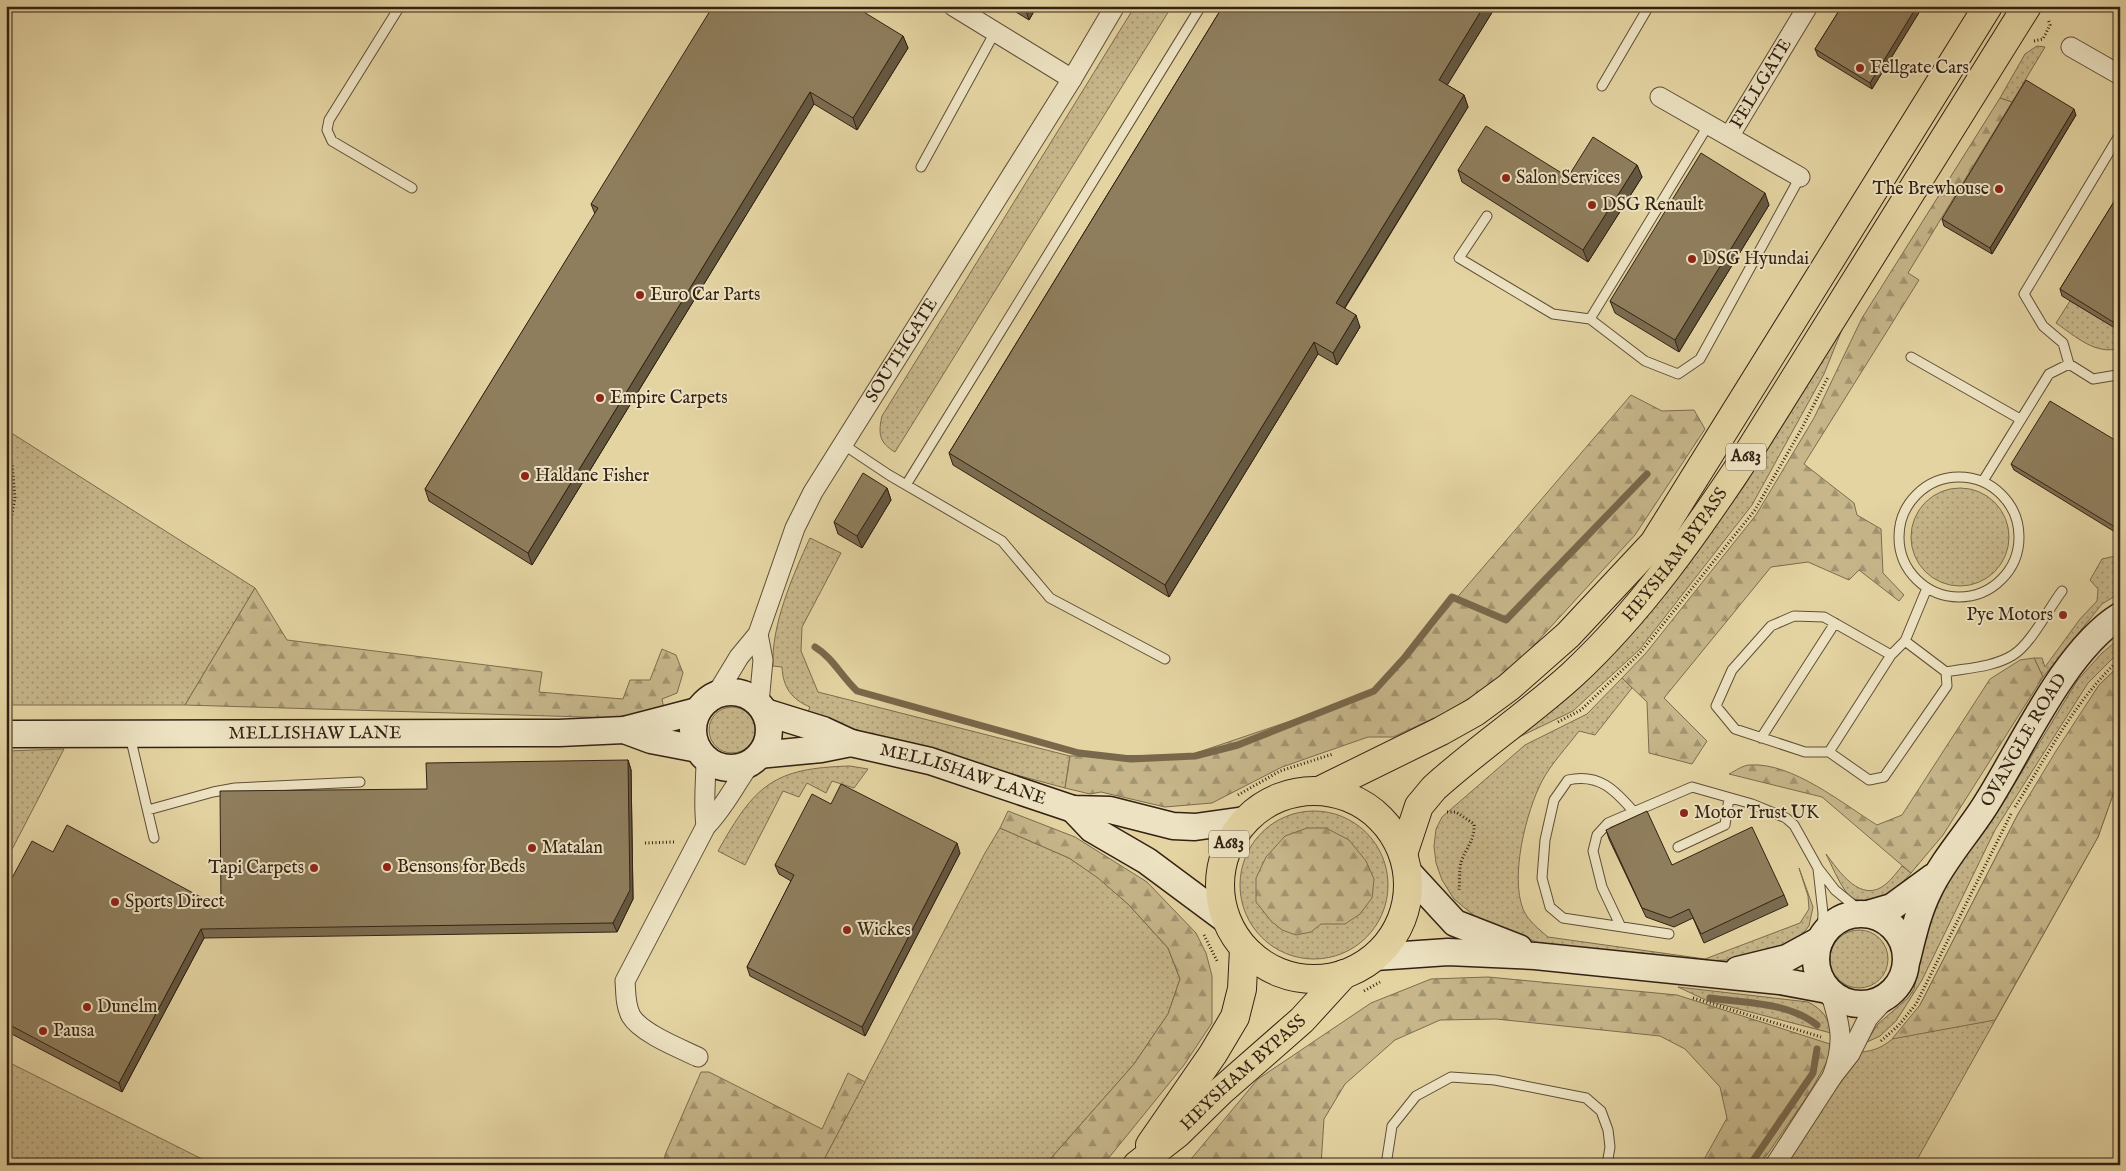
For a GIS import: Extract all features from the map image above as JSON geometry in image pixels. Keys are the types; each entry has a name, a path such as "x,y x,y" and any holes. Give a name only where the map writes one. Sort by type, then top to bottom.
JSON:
{"highway":[{"name":"HEYSHAM BYPASS","path":"1321,790 1441,731 1475,712 1509,687 1568,635 1654,543 1988,6"},
{"name":"HEYSHAM BYPASS","path":"1406,863 1419,806 1434,788 1573,674 1616,630 1702,522 1753,447 2027,6"},
{"name":"A683","path":"1321,790 1348,797 1372,810 1390,830 1406,863 1408,896 1402,919 1379,969 1353,983 1290,976 1265,966 1213,924 1219,892 1221,866 1238,809 1293,793 1321,790"},
{"name":"HEYSHAM BYPASS","path":"1136,1165 1213,1054 1234,1017 1242,989 1244,949"},
{"name":"HEYSHAM BYPASS","path":"1136,1165 1177,1134 1221,1091 1302,1020 1353,983"}],"main road":[{"name":"OVANGLE ROAD","path":"1906,959 1921,909 1937,873 1988,802 2058,683 2093,640 2120,616"},
{"path":"728,692 740,693 762,708 770,733 767,745 756,759 740,767 728,768 716,765 702,754 693,728 707,703 728,692"},
{"name":"MELLISHAW LANE","path":"6,734 559,733 624,730 707,703"},
{"name":"MELLISHAW LANE","path":"762,708 823,730 851,743 930,761 1074,809 1110,810 1174,826 1195,826 1238,809"},
{"name":"MELLISHAW LANE","path":"624,730 651,740 702,754"},
{"name":"MELLISHAW LANE","path":"756,759 851,743"},
{"name":"MELLISHAW LANE","path":"1074,809 1092,829 1147,861 1213,924"},
{"path":"1406,863 1455,923 1535,956"},
{"name":"OVANGLE ROAD","path":"1865,914 1892,907 1937,873"},
{"path":"1379,969 1448,952 1535,956 1700,973 1780,981 1829,991 1853,1004 1866,1004 1890,994 1902,978 1906,959 1904,946 1891,924 1880,918 1865,914 1839,919 1821,938 1787,958 1737,970 1700,973"},
{"path":"1821,938 1816,953 1816,966 1820,979 1829,991"}],"street":[{"path":"953,6 1072,80"},
{"name":"SOUTHGATE","path":"707,703 739,657 758,634 795,528 813,492 1072,80 1115,6"},
{"name":"FELLGATE","path":"1730,135 1808,6"},
{"path":"2071,47 2120,74"},
{"name":"FELLGATE","path":"1660,97 1800,176"},
{"path":"758,634 763,660 762,708"},
{"path":"702,754 706,782 703,803 706,826"},
{"path":"698,1057 653,1034 631,1016 627,1002 625,981 706,826 721,810 735,784 756,759"},
{"path":"1829,991 1839,1020 1842,1042 1832,1077"},
{"path":"1775,1165 1832,1077 1850,1054 1868,1018 1890,994"}],"lane":[{"path":"400,6 329,120 327,130 332,141 412,188"},
{"path":"906,485 1201,6"},
{"path":"1602,86 1649,6"},
{"path":"921,167 995,32"},
{"path":"1590,319 1709,124"},
{"path":"2119,375 2093,379 2068,364 2063,343 2043,326 2024,294 2120,134"},
{"path":"1487,216 1459,258 1553,314 1590,319 1645,361 1678,374 1700,359 1800,176"},
{"path":"1911,357 2020,419"},
{"path":"1983,481 2049,374 2068,364"},
{"path":"844,445 906,485 1002,541 1050,598 1165,659"},
{"path":"1963,477 1983,481 2000,492 2012,507 2019,526 2019,546 2013,565 2001,581 1985,592 1966,597 1946,596 1927,588 1912,575 1903,558 1900,545 1902,519 1911,501 1925,487 1943,479 1963,477"},
{"path":"1829,752 1891,655 1905,641 1927,588"},
{"path":"1905,641 1946,672 1981,666 2014,655 2025,643 2062,591"},
{"path":"1891,655 1824,617 1794,616 1771,626 1732,670 1716,706 1735,729 1804,752 1829,752 1869,780 1884,777 1946,686 1946,672"},
{"path":"1761,738 1835,624"},
{"path":"129,734 154,838"},
{"path":"1634,812 1617,793 1599,781 1582,777 1568,780 1554,800 1545,840 1542,878 1550,906 1563,918 1620,925 1669,934"},
{"path":"148,810 213,792 235,788 360,782"},
{"path":"1620,925 1602,887 1593,851 1597,835 1608,823 1692,787 1778,814 1794,825 1818,868 1835,890 1865,914"},
{"path":"1678,847 1725,826 1729,798"},
{"path":"1818,868 1823,913 1821,938"},
{"path":"1386,1165 1392,1126 1416,1096 1451,1077 1496,1080 1586,1098 1601,1111 1608,1130 1610,1147 1607,1165"}],"path":[{"path":"6,546 15,498 12,464"},
{"path":"6,590 10,672"},
{"path":"1878,1043 1899,1025 1916,1004 2013,811 2095,682 2120,659"},
{"path":"1238,809 1280,771 1338,752"},
{"path":"1438,815 1456,812 1474,824 1475,831 1467,853 1461,862 1458,898"},
{"path":"645,843 680,842"},
{"path":"1213,924 1210,945 1219,970"},
{"path":"1353,983 1379,969"},
{"path":"1690,997 1824,1037"}],"green space":[{"path":"1135,6 1172,6 895,452 886,445 881,437 882,416"},
{"path":"2037,46 2045,47 2012,102 2000,98 2025,54"},
{"path":"2000,98 2012,102 1908,273 1919,280 1804,464 1854,503 1857,515 1881,529 1883,573 1904,595 1899,601 1859,570 1849,580 1808,562 1771,567 1664,698 1707,741 1692,764 1649,753 1647,702 1622,678 1646,653 1756,515 1814,418 1862,318"},
{"path":"2070,301 2115,328 2120,320 2120,348 2111,350 2094,347 2078,339 2056,323"},
{"path":"1843,327 1824,374 1752,505 1640,649 1573,711 1515,739 1701,544 1743,488"},
{"path":"1631,395 1662,411 1694,410 1705,429 1635,535 1513,668 1488,687 1443,714 1393,737 1368,737 1282,767 1212,803 1165,807 1101,792 1090,794 1065,788 1070,756 1190,755 1376,692"},
{"path":"13,434 255,588 185,705 6,705 6,437"},
{"path":"1960,488 1979,492 1994,503 2005,518 2009,537 2005,556 1994,571 1979,582 1960,586 1941,582 1926,571 1915,556 1911,537 1915,518 1926,503 1941,492"},
{"path":"810,538 841,553 802,627 801,651 818,692 1070,756 1065,788 905,745 807,714 810,707 803,704 789,692 784,681 782,667 773,666 773,650 784,600"},
{"path":"2120,555 2120,593 2102,604 2043,677 2034,658 2042,658 2045,667 2080,619 2097,601 2098,589 2090,580 2102,559"},
{"path":"255,588 287,640 542,672 539,692 623,699 630,680 650,680 662,649 676,655 683,673 677,693 662,699 664,709 617,718 185,705"},
{"path":"2120,638 2120,651 2088,683 1995,830 1922,980 1905,1007 1896,1021 1880,1036 1865,1043 1878,1024 1908,998 1914,989 1924,934 1943,885 2009,793 2077,681 2101,654"},
{"path":"2034,658 2043,677 1943,835 1911,873 1822,797 1729,774 1747,765 1766,766 1783,770 1816,786 1877,825 1902,815 1990,679 2020,660"},
{"path":"2120,665 2120,775 2098,837 1914,1165 1786,1165 1860,1052 1871,1051 1888,1042 1902,1029 1920,1005 2018,814 2099,685"},
{"path":"2120,665 2120,775 2098,837 1995,1020 1892,1039 1920,1005 2018,814 2056,751 2099,685"},
{"path":"1622,678 1632,688 1595,735 1579,731 1550,768 1536,794 1530,809 1519,862 1519,895 1525,913 1548,937 1705,959 1800,923 1809,909 1808,896 1799,868 1813,907 1809,926 1795,943 1753,959 1701,961 1539,943 1477,918 1454,899 1442,880 1436,863 1434,846 1436,829 1442,817 1525,745 1587,714"},
{"path":"732,707 745,711 751,717 755,730 751,743 745,749 732,753 719,749 713,743 709,730 713,717 719,711"},
{"path":"64,749 6,861 6,751"},
{"path":"850,766 868,769 854,788 832,781 826,793 807,783 799,797 783,791 745,865 718,851 743,810 769,784 784,776 802,771"},
{"path":"1008,811 1075,837 1147,882 1196,933 1206,953 1212,976 1212,1023 1184,1065 1103,1165 1045,1165 1134,1064 1168,1014 1180,979 1168,948 1129,905 1098,878 1069,858 1000,828"},
{"path":"1314,811 1328,812 1342,817 1355,823 1366,833 1376,844 1382,857 1387,871 1387,899 1382,913 1376,926 1366,937 1355,947 1342,953 1328,958 1314,959 1300,958 1286,953 1273,947 1262,937 1252,926 1246,913 1241,899 1240,885 1241,871 1246,857 1252,844 1262,833 1273,823 1286,817 1300,812"},
{"path":"1000,828 1069,858 1098,877 1129,905 1168,948 1180,979 1168,1014 1134,1064 1045,1165 821,1165 985,853"},
{"path":"1307,828 1326,828 1349,840 1366,861 1374,879 1372,898 1360,914 1345,924 1321,924 1311,932 1296,935 1282,930 1271,921 1256,902 1256,878 1266,857 1285,836"},
{"path":"1826,854 1851,883 1868,891 1886,884 1902,866 1911,873 1890,893 1872,901 1863,902 1854,899 1846,892"},
{"path":"1853,930 1865,930 1875,934 1884,943 1888,965 1880,980 1865,988 1853,988 1843,984 1834,975 1830,965 1830,953 1834,943 1843,934"},
{"path":"1488,977 1677,995 1830,1044 1829,1058 1810,1092 1760,1165 1701,1165 1727,1118 1720,1087 1685,1049 1660,1036 1496,1019 1440,1020 1395,1040 1345,1084 1324,1119 1321,1165 1186,1165 1258,1079 1371,1003 1431,979"},
{"path":"1678,987 1808,1002 1824,1014 1829,1023 1831,1033 1708,1001"},
{"path":"6,1061 214,1165 6,1165"},
{"path":"701,1072 709,1072 822,1129 848,1073 865,1082 821,1165 664,1165 665,1155"}],"building":[{"path":"713,6 854,6 903,36 853,118 810,92 528,553 425,489 598,208 591,204"},
{"path":"1223,6 1484,6 1439,80 1464,95 1336,303 1356,315 1333,353 1314,342 1165,585 949,453"},
{"path":"1842,6 1917,6 1870,83 1815,49"},
{"name":"The Brewhouse","path":"2026,80 2074,109 1990,248 1942,219"},
{"path":"1486,126 1568,177 1593,137 1637,165 1583,250 1458,170"},
{"name":"DSG Hyundai","path":"1701,153 1765,193 1675,340 1610,301"},
{"path":"2120,192 2120,310 2113,322 2060,289"},
{"path":"2050,401 2120,443 2120,530 2011,464"},
{"path":"863,473 887,488 857,536 834,522"},
{"path":"628,760 630,890 613,923 201,929 119,1083 6,1023 6,889 32,841 53,852 67,825 221,908 220,791 427,789 426,763"},
{"name":"Wickes","path":"841,784 957,843 862,1027 747,967 794,875 775,865 812,794 831,804"},
{"path":"1647,811 1672,865 1752,827 1784,895 1701,934 1689,909 1670,918 1642,908 1606,830"}],"waterway":[{"path":"815,647 827,656 857,691 1079,753 1131,759 1195,756 1238,745 1374,691 1405,657 1452,597 1506,620 1647,474"},
{"path":"1710,998 1780,1008 1806,1017 1817,1025"},
{"path":"1750,1165 1813,1073 1817,1049"}],"place":[{"name":"Fellgate Cars","path":"1860,68"},
{"name":"Salon Services","path":"1506,178"},
{"name":"The Brewhouse","path":"1999,189"},
{"name":"DSG Renault","path":"1592,205"},
{"name":"DSG Hyundai","path":"1692,259"},
{"name":"Euro Car Parts","path":"640,295"},
{"name":"Empire Carpets","path":"600,398"},
{"name":"Haldane Fisher","path":"525,476"},
{"name":"Pye Motors","path":"2063,615"},
{"name":"Motor Trust UK","path":"1684,813"},
{"name":"Matalan","path":"532,848"},
{"name":"Bensons for Beds","path":"387,867"},
{"name":"Tapi Carpets","path":"314,868"},
{"name":"Sports Direct","path":"115,902"},
{"name":"Wickes","path":"847,930"},
{"name":"Dunelm","path":"87,1007"},
{"name":"Pausa","path":"43,1031"}]}
